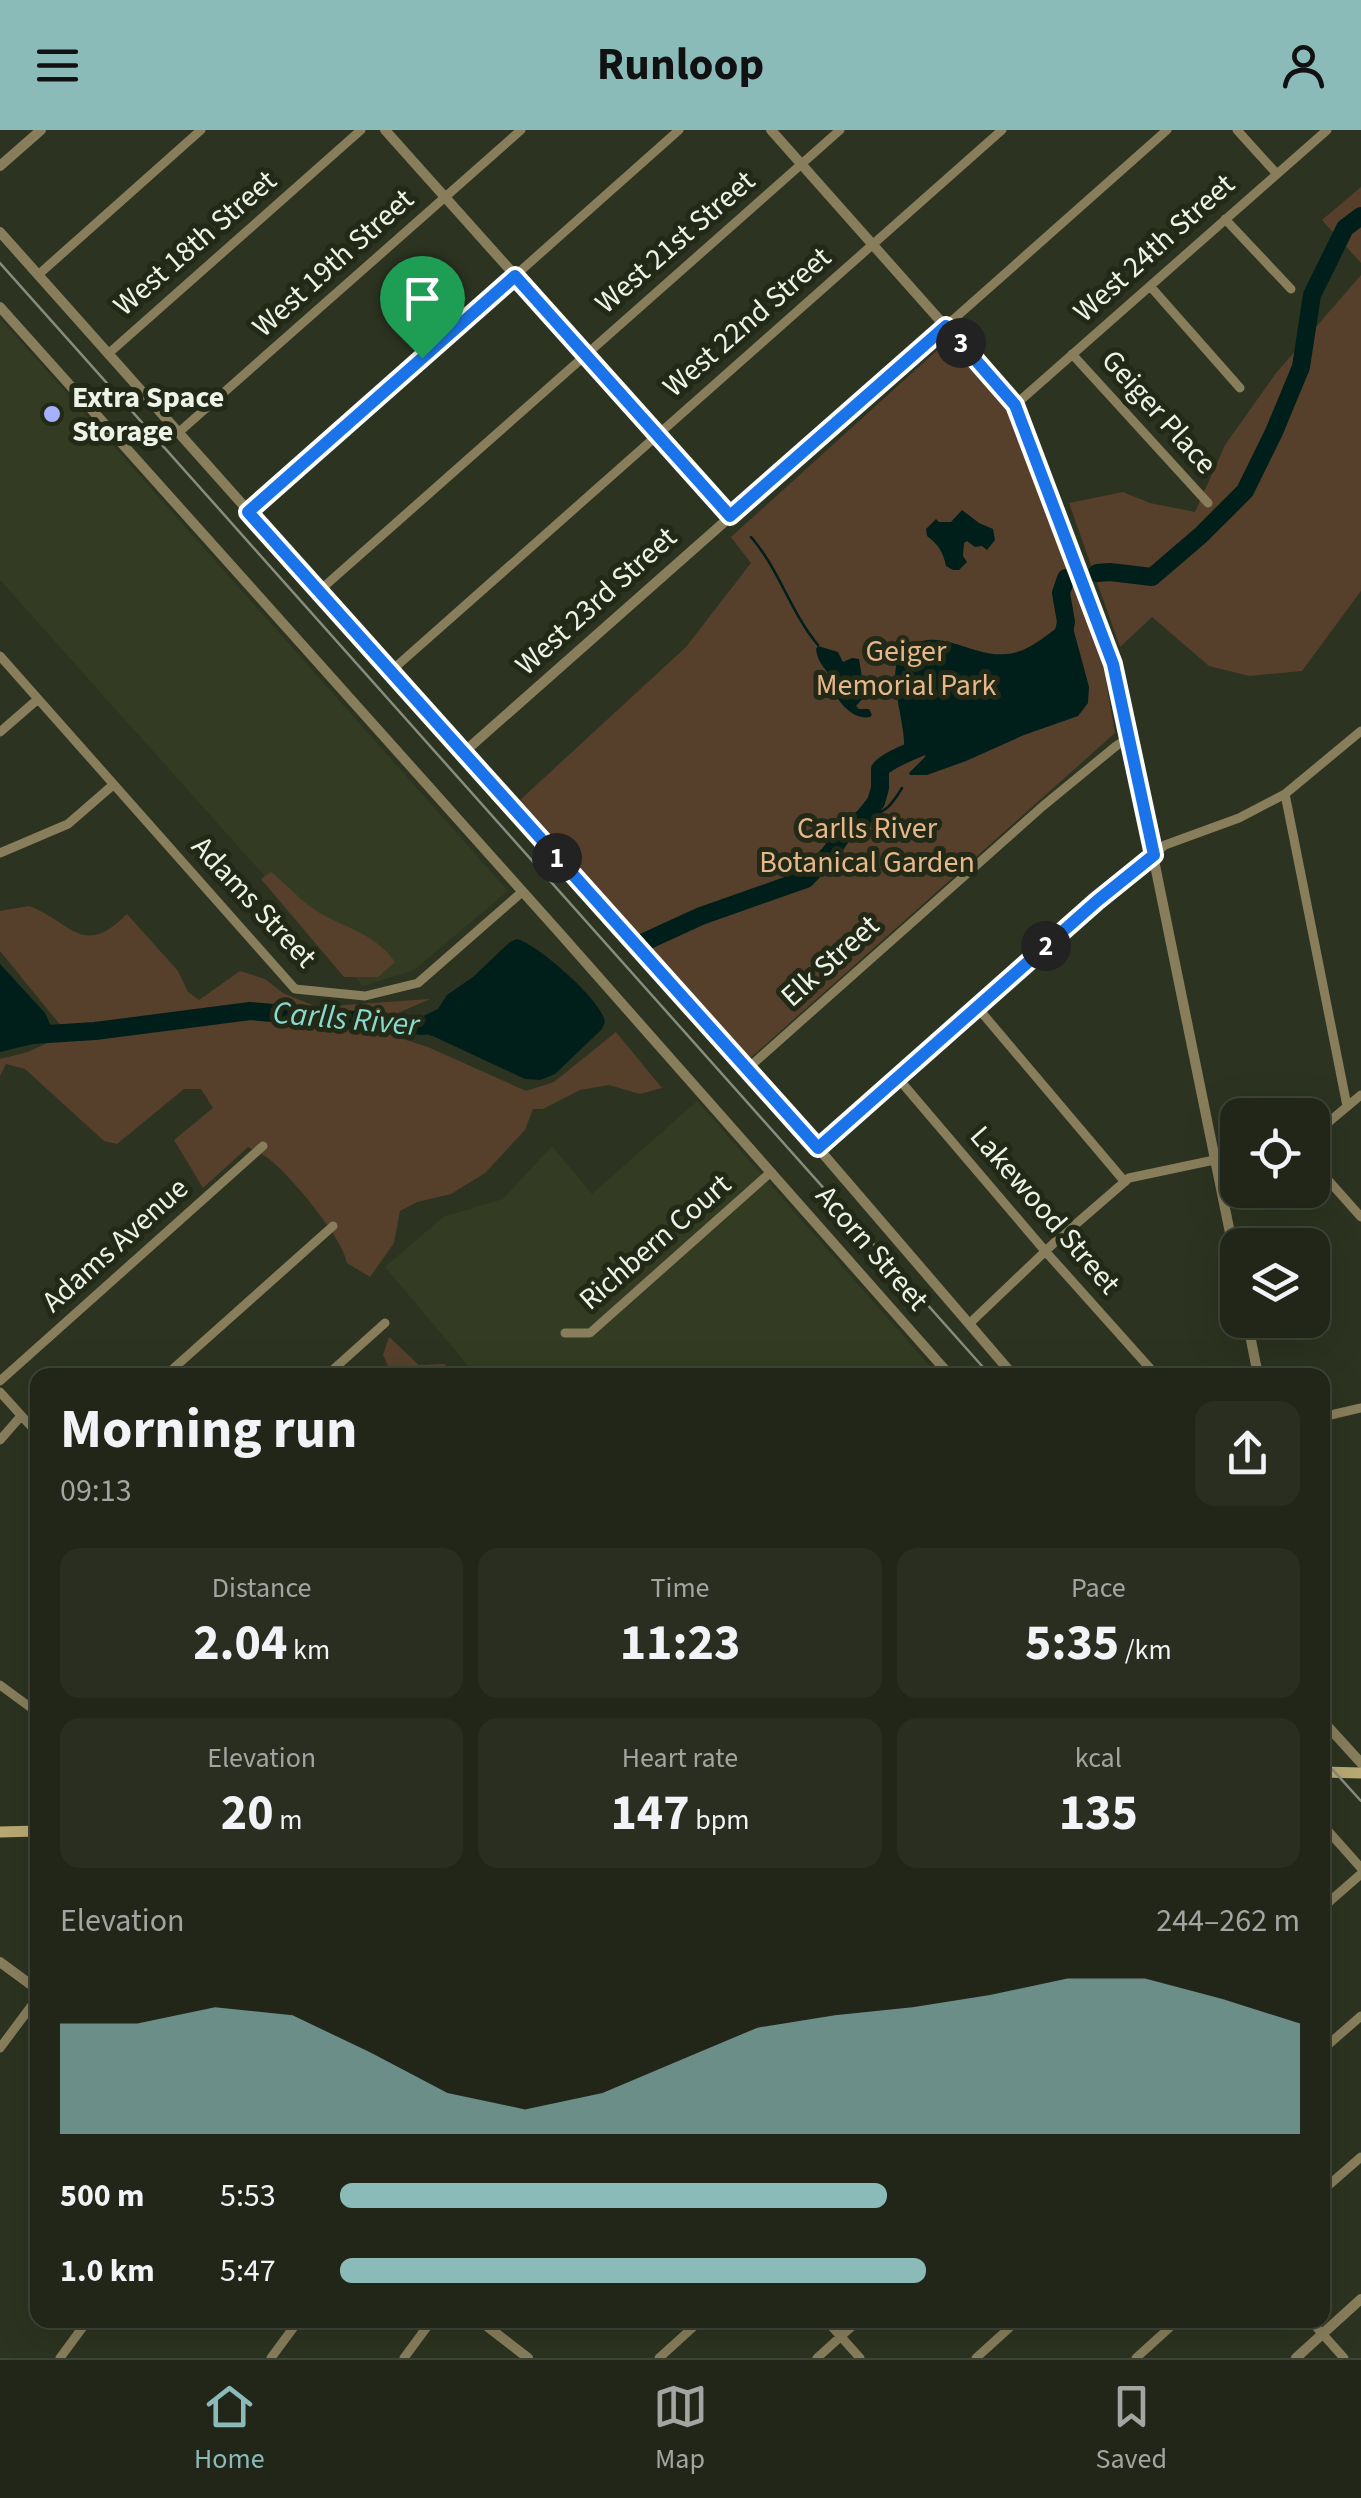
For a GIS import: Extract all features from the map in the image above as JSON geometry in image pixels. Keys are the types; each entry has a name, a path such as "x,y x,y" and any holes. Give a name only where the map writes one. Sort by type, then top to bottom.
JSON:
{"main road":[{"path":"1330,1772 1361,1773"},
{"path":"0,1832 30,1831"}],"street":[{"path":"0,166 41,130"},
{"path":"38,275 200,130"},
{"name":"West 18th Street","path":"108,354 361,130"},
{"path":"384,130 730,516"},
{"name":"West 19th Street","path":"178,433 521,130"},
{"path":"248,512 680,130"},
{"path":"771,130 1015,405 1119,686 1229,1228"},
{"name":"West 21st Street","path":"319,591 840,130"},
{"name":"West 22nd Street","path":"390,672 1002,130"},
{"name":"West 23rd Street","path":"463,753 1167,130"},
{"path":"1237,130 1276,173"},
{"name":"West 24th Street","path":"1015,405 1327,130"},
{"path":"1225,219 1290,289"},
{"path":"0,232 818,1148 1007,1368"},
{"path":"1150,286 1240,388"},
{"name":"Acorn Street","path":"0,307 943,1368"},
{"name":"Geiger Place","path":"1072,354 1208,503"},
{"name":"Adams Street","path":"0,656 294,989 365,996 418,983 522,892"},
{"path":"0,732 38,698"},
{"path":"818,1148 1165,845 1239,818 1285,794 1361,731"},
{"name":"Elk Street","path":"747,1069 1043,806 1130,737"},
{"path":"0,853 68,824 113,784"},
{"path":"1285,794 1347,1106"},
{"path":"977,1007 1124,1182"},
{"name":"Lakewood Street","path":"897,1078 1150,1368"},
{"path":"1330,1121 1361,1095"},
{"name":"Adams Avenue","path":"0,1380 263,1146"},
{"path":"969,1324 1133,1176 1220,1158"},
{"name":"Richbern Court","path":"565,1333 590,1332 771,1172"},
{"path":"1330,1182 1361,1217"},
{"path":"174,1368 333,1226"},
{"path":"335,1368 386,1323"},
{"path":"1251,1338 1257,1368"},
{"path":"0,1392 30,1426"},
{"path":"1330,1415 1361,1408"},
{"path":"0,1440 21,1416"},
{"path":"0,1684 30,1707"},
{"path":"1330,1729 1361,1762"},
{"path":"1330,1834 1361,1871 1330,1900"},
{"path":"0,1962 30,1986"},
{"path":"0,2048 30,2005"},
{"path":"1330,2043 1361,2016"},
{"path":"1330,2185 1361,2157"},
{"path":"1330,2327 1361,2299"},
{"path":"60,2358 82,2328"},
{"path":"271,2358 293,2328"},
{"path":"404,2358 426,2328"},
{"path":"489,2328 528,2358"},
{"path":"659,2358 690,2328"},
{"path":"834,2328 860,2358"},
{"path":"817,2358 850,2328"},
{"path":"976,2358 1009,2328"},
{"path":"1136,2358 1169,2328"},
{"path":"1317,2328 1344,2358"},
{"path":"1296,2358 1329,2328"}],"shaded area":[{"path":"0,318 508,891 414,970 363,986 0,580"},
{"path":"697,1101 931,1368 470,1368 385,1267 443,1217 503,1199 552,1146 592,1194"}],"green space":[{"path":"1361,187 1361,263 1322,220"},
{"path":"1361,275 1361,591 1302,671 1249,676 1209,666 1152,617 1120,647 1069,503 1123,492 1150,503 1195,512 1225,445 1276,373"},
{"name":"Geiger Memorial Park","path":"954,335 1015,405 1104,669 1115,733 747,1061 519,801 686,647 751,563 731,537"},
{"path":"271,872 319,913 376,942 395,962 378,977 344,977 261,879"},
{"path":"29,906 77,933 88,935 112,927 127,914 178,971 188,992 199,1000 240,971 265,979 283,993 317,1007 430,999 398,1013 376,1014 381,1032 428,1047 526,1091 554,1082 616,1032 662,1088 640,1094 609,1085 580,1090 543,1109 533,1109 525,1130 485,1173 451,1194 417,1202 400,1211 394,1243 370,1277 347,1263 336,1238 302,1192 267,1157 248,1147 203,1188 174,1140 213,1108 201,1089 184,1089 117,1144 104,1141 25,1069 6,1064 0,1076 0,1059 66,1037 0,951 0,911"},
{"path":"389,1337 419,1365 444,1364 448,1368 389,1368 383,1355"}],"water":[{"path":"962,510 993,529 995,540 987,550 964,543 963,556 967,562 953,570 946,566 926,529 936,519 951,522"},
{"path":"1066,622 1072,624 1089,687 1088,703 1078,716 927,775 910,775 926,752 921,748 907,759 903,757 895,676 898,660 909,647 932,640 981,652 1015,653"},
{"path":"818,646 838,652 843,662 859,659 865,696 856,706 869,709 870,717 855,715 842,704 819,660"},
{"path":"517,939 564,971 604,1018 602,1029 555,1074 540,1080 525,1079 403,1026 438,1009 447,995"},
{"path":"0,964 45,1013 54,1033 45,1041 0,1052"}],"waterway":[{"name":"Carlls River","path":"1097,573 1152,577 1245,491 1301,367 1312,295 1345,228 1361,216"},
{"path":"751,537 818,645"},
{"name":"Carlls River","path":"1061,646 1066,622 1061,593 1066,578"},
{"name":"Carlls River","path":"642,943 701,916 806,879 876,802 880,769 923,746"},
{"path":"864,817 887,808 902,788"},
{"name":"Carlls River","path":"0,1037 95,1031 250,1011 423,1026"}],"railway":[{"path":"0,263 984,1368"},
{"path":"1330,1767 1361,1801"}],"place":[{"name":"Extra Space Storage","path":"52,414"}],"route":[{"path":"515,276 730,516 946,326 1015,405 1113,664 1154,855 818,1148 248,512 422,358 515,276"}],"park label":[{"name":"Carlls River Botanical Garden","path":"867,845"}]}
